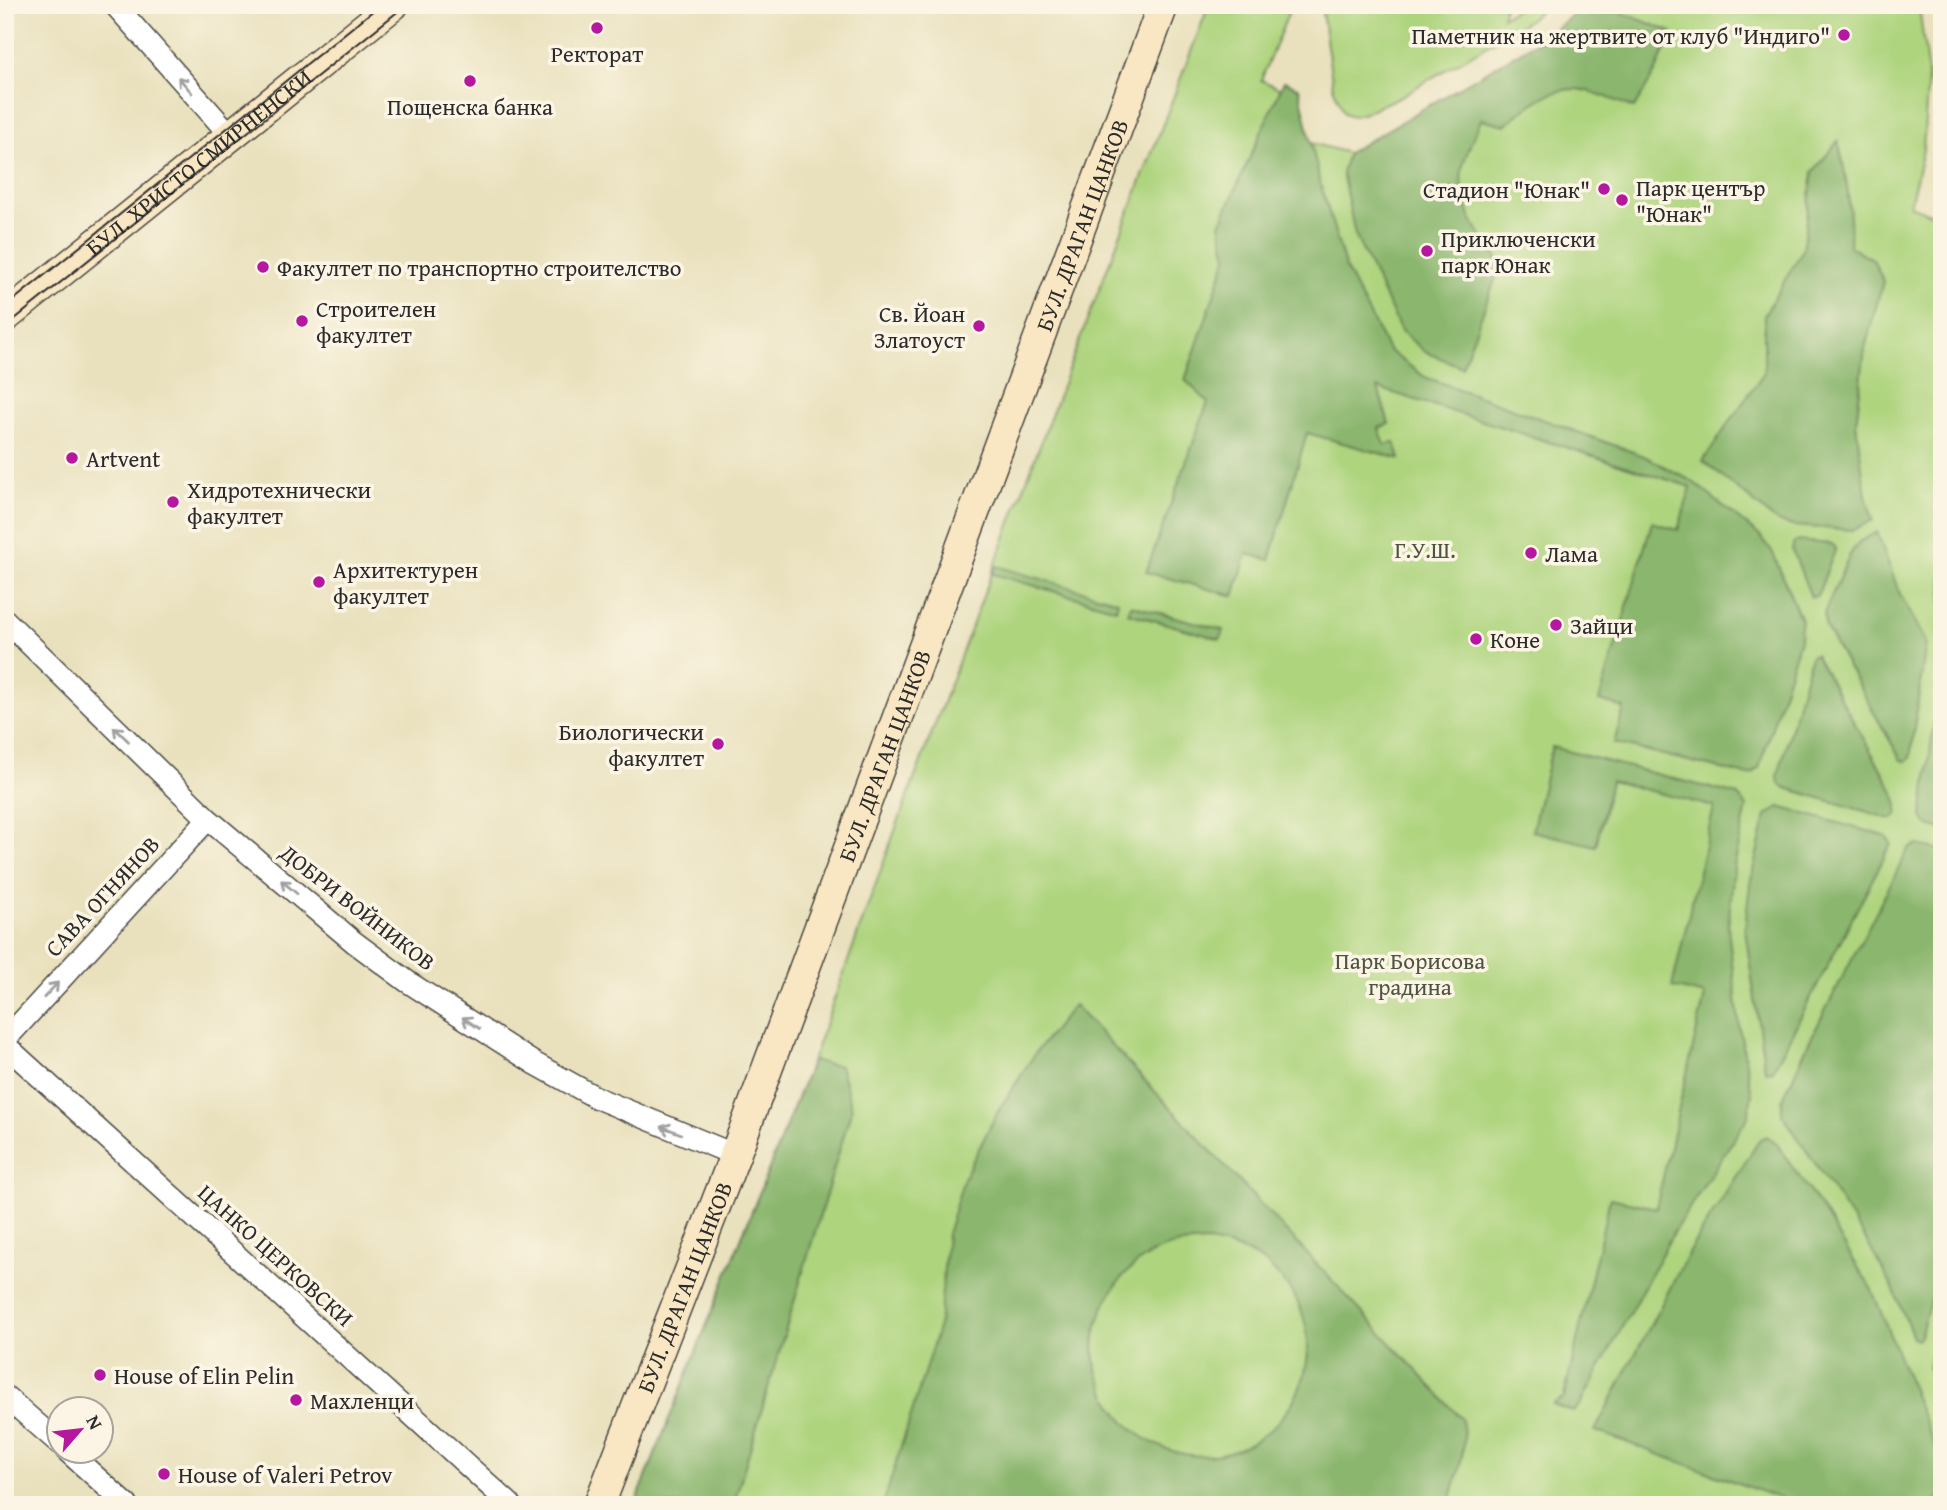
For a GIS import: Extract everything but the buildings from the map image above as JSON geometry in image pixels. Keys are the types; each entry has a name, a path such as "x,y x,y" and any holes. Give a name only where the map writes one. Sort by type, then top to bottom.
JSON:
{"street":[{"path":"115,5 231,136"},
{"name":"БУЛ. ХРИСТО СМИРНЕНСКИ","path":"5,317 393,5"},
{"name":"БУЛ. ДРАГАН ЦАНКОВ","path":"598,1505 734,1155 1163,5"},
{"name":"ДОБРИ ВОЙНИКОВ","path":"5,620 208,819 354,942 467,1021 534,1063 597,1098 734,1155"},
{"name":"САВА ОГНЯНОВ","path":"5,1042 208,819"},
{"name":"ЦАНКО ЦЕРКОВСКИ","path":"5,1042 511,1505"},
{"path":"5,1396 46,1432"},
{"path":"81,1464 127,1505"}],"green space":[{"name":"Парк Борисова градина","path":"1209,5 1287,5 1288,14 1261,80 1281,89 1284,81 1299,88 1311,143 1348,153 1501,65 1547,36 1585,5 1902,5 1920,13 1928,75 1923,150 1910,205 1942,218 1942,1505 635,1505 812,1061 893,836 1073,357"},
{"path":"1321,5 1505,5 1502,17 1524,5 1548,5 1523,24 1401,96 1352,116 1344,113 1333,87"},
{"path":"1585,5 1602,5 1672,32 1656,71 1634,108 1577,89 1547,95 1505,125 1481,119 1463,165 1462,192 1471,218 1501,264 1462,367 1425,352 1401,331 1355,235 1342,172 1348,153 1547,36"},
{"path":"1284,81 1299,88 1320,182 1346,269 1388,350 1425,377 1644,456 1692,481 1760,536 1772,551 1801,620 1800,640 1759,768 1753,774 1746,775 1614,743 1624,708 1599,701 1652,522 1678,530 1691,487 1378,388 1389,424 1379,428 1385,445 1395,442 1400,459 1307,433 1270,560 1247,554 1234,596 1146,572 1208,402 1185,380 1227,257 1220,224"},
{"path":"1838,141 1848,194 1850,247 1873,259 1883,281 1865,348 1856,424 1866,496 1873,520 1853,530 1793,526 1778,522 1703,461 1764,372 1764,315 1803,250 1813,172"},
{"path":"1877,532 1899,592 1926,642 1910,758 1906,761 1901,760 1826,628 1824,618 1849,556 1859,542"},
{"path":"1797,541 1832,544 1836,548 1817,596 1811,597 1792,549"},
{"path":"996,566 1118,601 1116,609 993,574"},
{"path":"1131,605 1223,630 1220,639 1128,613"},
{"path":"1815,654 1893,790 1898,805 1897,815 1891,819 1779,784 1778,775 1811,656"},
{"path":"1941,666 1942,829 1928,825 1922,817"},
{"path":"1552,747 1737,795 1747,807 1734,867 1728,927 1740,1032 1752,1094 1748,1117 1673,1233 1580,1405 1573,1412 1553,1404 1564,1397 1610,1198 1656,1208 1705,995 1672,987 1714,807 1611,781 1596,846 1532,831"},
{"path":"1779,807 1886,836 1891,844 1773,1070 1765,1071 1745,929 1750,883 1766,816"},
{"path":"1918,845 1942,850 1942,1260 1917,1339 1913,1337 1893,1288 1864,1237 1782,1114 1782,1101 1808,1044 1909,848"},
{"path":"1074,1005 1461,1418 1463,1450 1449,1505 883,1505 939,1325 947,1234 964,1178 998,1111 1036,1052","holes":["1208,1242 1240,1250 1258,1258 1282,1279 1304,1319 1308,1353 1301,1385 1285,1413 1262,1436 1232,1451 1199,1456 1152,1443 1123,1420 1109,1400 1099,1376 1095,1341 1104,1306 1124,1276 1137,1264 1151,1254 1171,1246"]},
{"path":"812,1061 840,1066 852,1108 736,1496 737,1505 635,1505"},
{"path":"1767,1136 1776,1143 1824,1212 1872,1290 1941,1462 1942,1492 1934,1505 1798,1505 1595,1431 1690,1250 1760,1139"},
{"path":"1942,1312 1942,1410 1928,1367"}],"tram line":[{"path":"5,307 380,5"},
{"path":"5,327 406,5"}],"place":[{"name":"Ректорат","path":"597,28"},
{"name":"Паметник на жертвите от клуб \"Индиго\"","path":"1844,35"},
{"name":"Пощенска банка","path":"470,81"},
{"name":"Стадион \"Юнак\"","path":"1604,189"},
{"name":"Парк център \"Юнак\"","path":"1622,200"},
{"name":"Приключенски парк Юнак","path":"1427,251"},
{"name":"Факултет по транспортно строителство","path":"263,267"},
{"name":"Строителен факултет","path":"302,321"},
{"name":"Св. Йоан Златоуст","path":"979,326"},
{"name":"Artvent","path":"72,458"},
{"name":"Хидротехнически факултет","path":"173,502"},
{"name":"Лама","path":"1531,553"},
{"name":"Архитектурен факултет","path":"319,582"},
{"name":"Зайци","path":"1556,625"},
{"name":"Коне","path":"1476,639"},
{"name":"Биологически факултет","path":"718,744"},
{"name":"House of Elin Pelin","path":"100,1375"},
{"name":"Махленци","path":"296,1400"},
{"name":"House of Valeri Petrov","path":"164,1474"}],"park label":[{"name":"Г.У.Ш.","path":"1425,549"}]}
